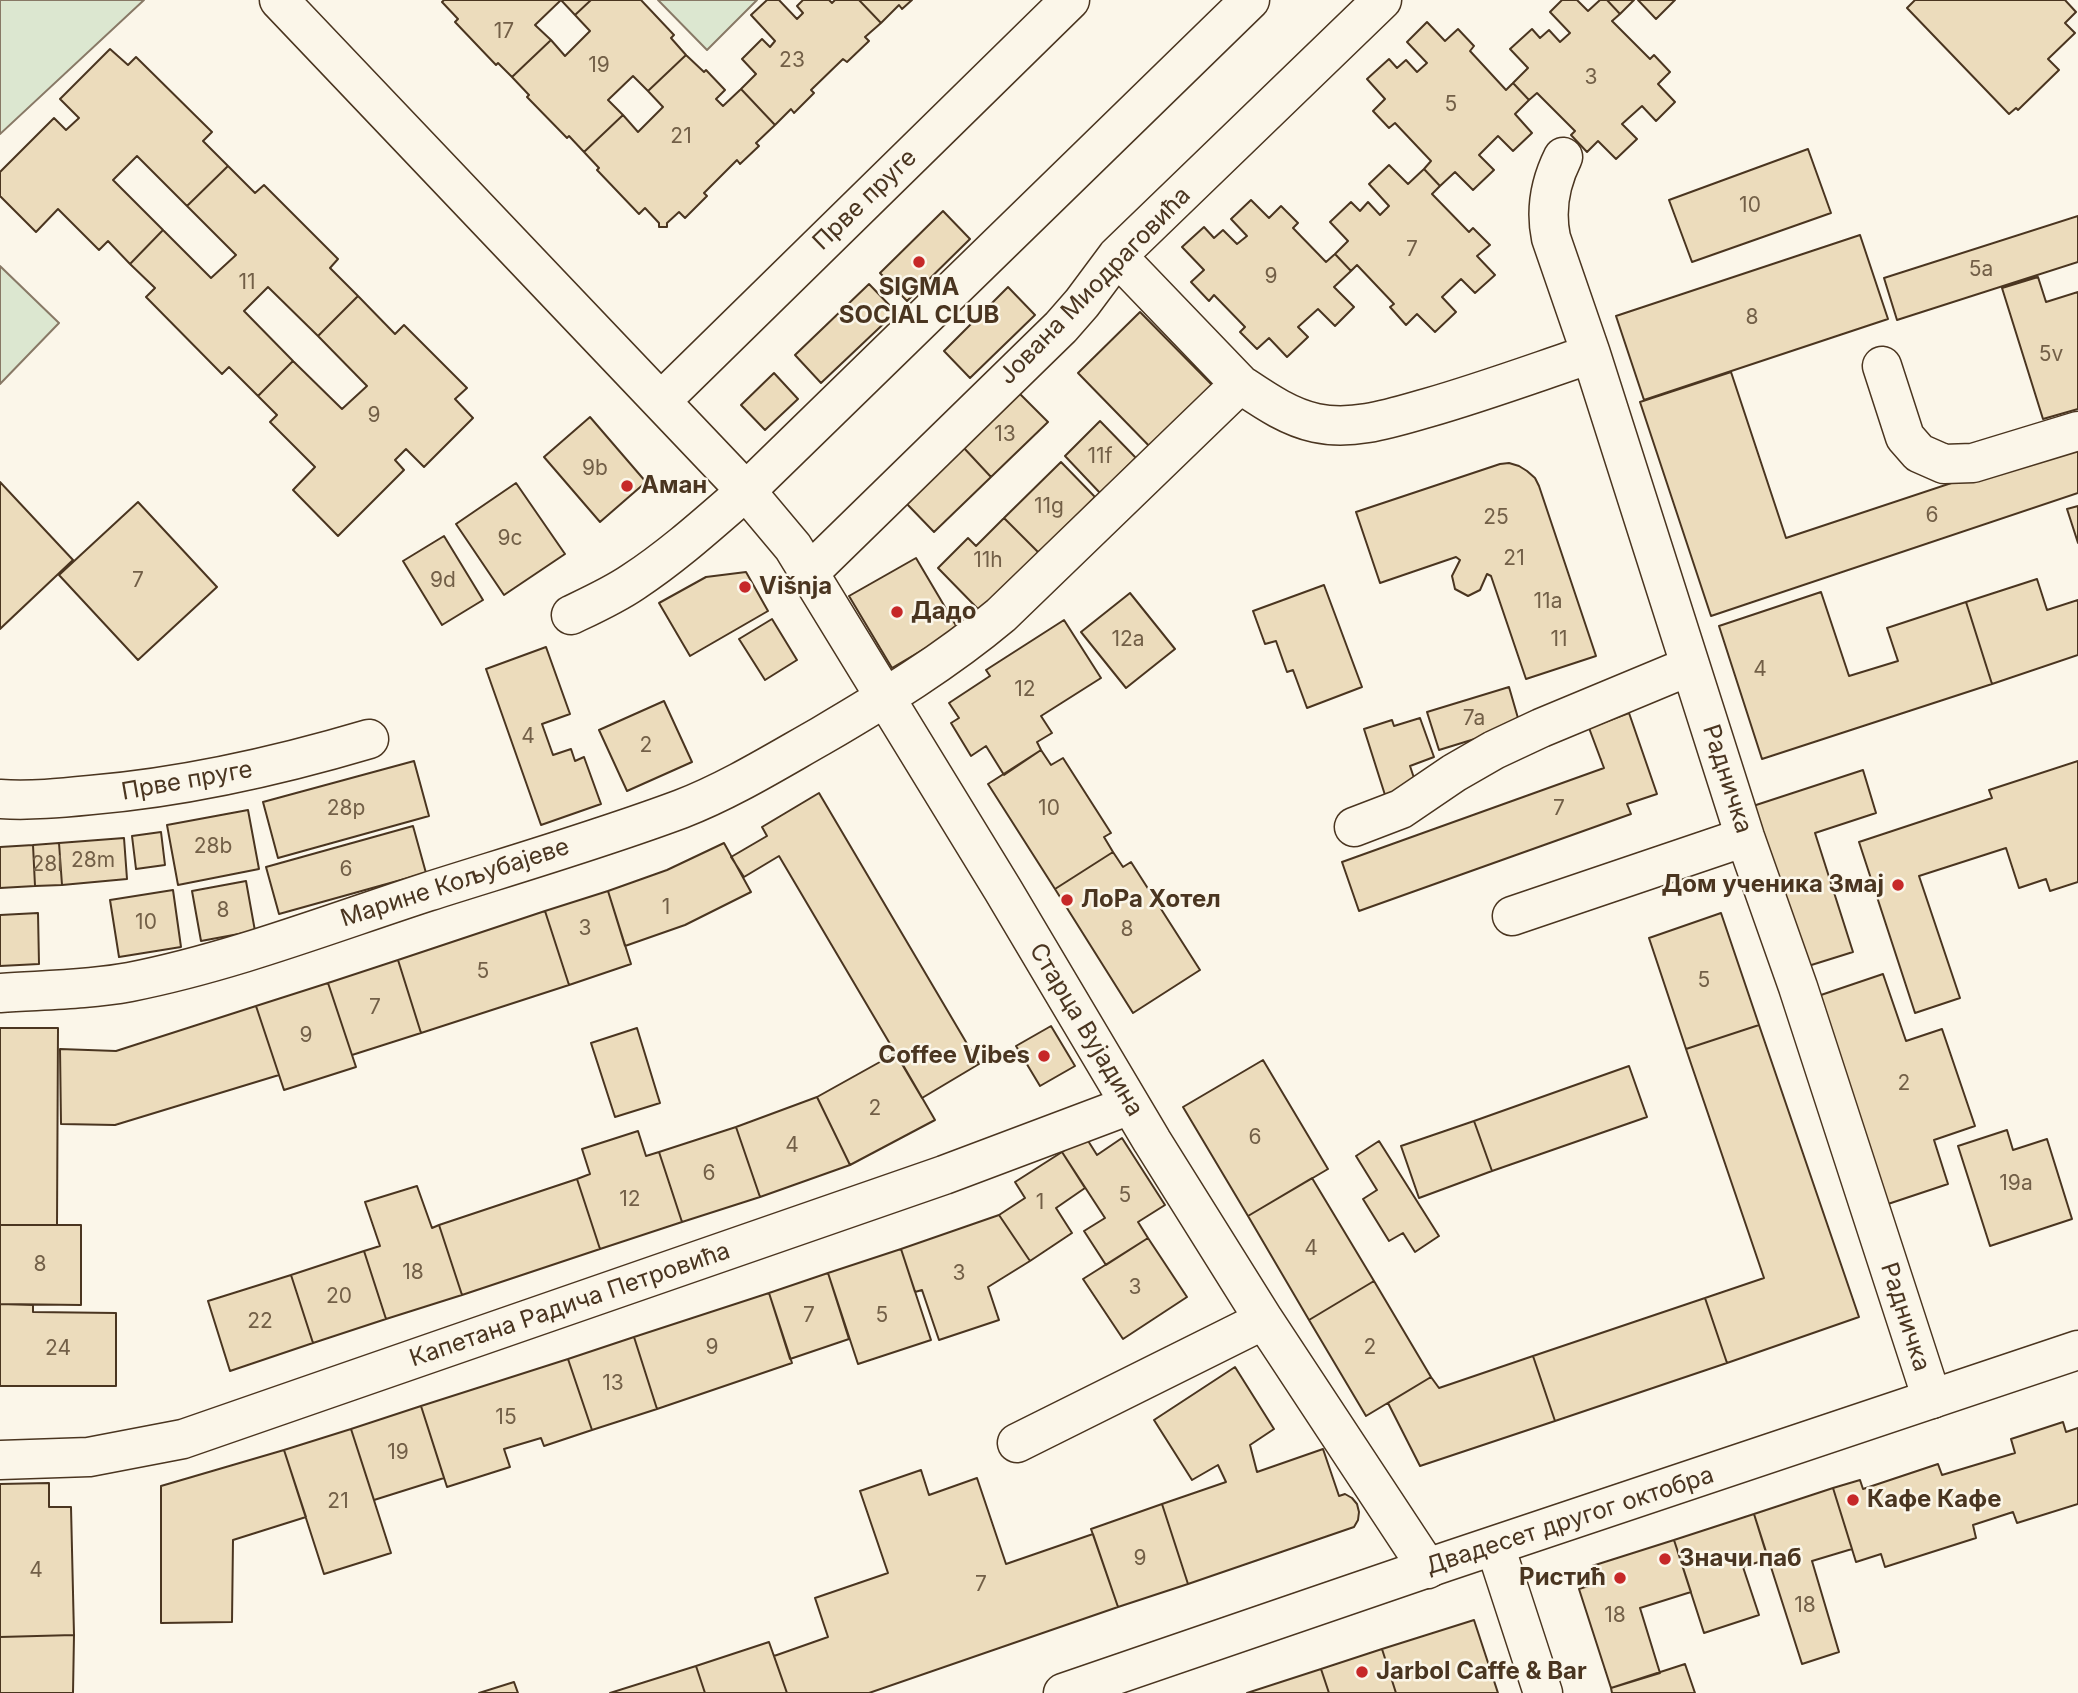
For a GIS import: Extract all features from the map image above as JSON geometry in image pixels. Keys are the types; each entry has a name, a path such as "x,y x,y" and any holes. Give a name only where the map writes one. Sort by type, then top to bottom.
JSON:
{"street":[{"path":"279,0 746,491"},
{"name":"Прве пруге","path":"661,401 1070,0"},
{"path":"571,615 631,584 688,543 746,491 1250,0"},
{"name":"Јована Миодраговића","path":"809,573 1061,327 1117,256 1382,0"},
{"name":"Радничка","path":"1563,157 1554,176 1547,219 1550,238 1591,354 1745,837 1802,1000 1931,1399"},
{"path":"1117,256 1240,384 1284,412 1317,423 1351,426 1393,417 1462,398 1591,354"},
{"path":"1882,366 1905,437 1919,453 1944,464 1973,463 2078,431"},
{"name":"Марине Кољубајеве","path":"0,993 98,987 173,972 240,953 668,813 718,793 886,698 942,662 1001,615 1240,384"},
{"name":"Старца Вујадина","path":"746,491 782,531 809,573 1003,890 1130,1105 1264,1320 1428,1569"},
{"path":"1354,827 1401,809 1494,750 1690,666"},
{"name":"Прве пруге","path":"0,799 141,791 300,759 369,739"},
{"path":"1512,916 1745,837"},
{"name":"Капетана Радича Петровића","path":"0,1460 89,1457 183,1439 944,1175 1130,1105"},
{"path":"1017,1443 1264,1320"},
{"name":"Двадесет другог октобра","path":"1063,1693 2078,1350"},
{"path":"1495,1546 1542,1693"}],"green space":[{"path":"0,0 144,0 0,134"},
{"path":"658,0 757,0 707,50"},
{"path":"0,266 59,323 0,384"}],"building":[{"path":"561,0 535,25 551,40 512,77 498,63 496,65 455,22 458,19 442,2"},
{"path":"561,0 591,0 575,15"},
{"path":"591,0 641,0 674,35 671,38 686,55 648,91 633,76 608,100 623,115 584,152 527,97 529,95 512,77 551,40 565,56 590,31 575,15"},
{"path":"767,0 779,0 797,19 803,13 797,6 803,0 829,0 832,3 835,0 859,0 881,23 865,37 869,41 847,62 843,59 811,90 814,93 794,113 791,109 775,125 741,89 756,74 742,59 762,39 770,47 775,41 751,15"},
{"path":"859,0 912,0 902,9 899,5 881,23"},
{"path":"1562,0 1577,0 1588,11 1600,0 1607,0 1620,14 1612,21 1650,59 1654,55 1670,72 1658,84 1675,102 1656,121 1642,106 1622,124 1637,139 1616,159 1598,141 1587,152 1571,135 1575,131 1537,93 1529,100 1513,83 1528,68 1510,49 1532,29 1540,38 1549,30 1560,42 1570,33 1550,12"},
{"path":"1607,0 1634,0 1620,14"},
{"path":"1638,0 1675,0 1656,19"},
{"path":"1915,0 2065,0 2076,12 2065,23 2075,33 2048,59 2059,70 2018,110 2016,108 2009,114 1907,8"},
{"path":"1427,22 1445,41 1458,29 1474,46 1470,51 1506,90 1513,83 1529,100 1515,114 1532,133 1513,151 1498,136 1479,155 1494,170 1473,190 1455,172 1440,186 1424,169 1431,161 1395,123 1389,128 1373,111 1385,99 1367,79 1389,59 1397,68 1406,60 1417,72 1427,63 1407,42"},
{"path":"110,49 128,65 136,57 212,132 203,141 228,166 187,206 137,156 113,180 163,230 130,264 108,241 99,250 58,209 36,232 0,196 0,172 54,118 66,130 79,118 60,99"},
{"path":"686,55 704,72 706,70 725,90 716,99 723,106 741,89 775,125 756,143 759,146 740,164 737,160 704,193 707,196 685,218 679,212 667,223 667,227 659,227 659,223 645,208 639,214 597,170 599,168 584,152 623,115 638,132 663,107 648,91"},
{"path":"1808,149 1831,213 1692,262 1669,200"},
{"path":"1389,165 1408,184 1424,169 1440,186 1432,194 1469,232 1473,228 1490,245 1477,256 1495,275 1475,293 1461,279 1442,297 1456,312 1435,332 1417,314 1406,325 1390,307 1394,304 1357,265 1351,271 1335,254 1348,241 1330,222 1351,202 1360,211 1368,202 1380,215 1389,206 1369,184"},
{"path":"228,166 255,193 264,185 338,259 330,268 358,296 318,336 268,287 244,311 293,361 258,396 229,367 222,374 146,297 155,288 130,264 163,230 211,278 236,255 187,206"},
{"path":"1251,200 1269,218 1281,206 1298,223 1293,228 1326,262 1335,254 1351,271 1334,287 1354,307 1335,326 1318,309 1298,327 1308,337 1287,357 1269,338 1257,349 1240,332 1245,327 1214,295 1209,301 1191,282 1204,270 1182,247 1204,227 1214,238 1223,230 1237,244 1247,236 1231,219"},
{"name":"SIGMA SOCIAL CLUB","path":"943,211 970,239 907,301 880,273"},
{"path":"2078,216 2078,262 1897,320 1884,278"},
{"path":"1860,235 1888,319 1644,400 1616,316"},
{"path":"2038,277 2046,302 2078,292 2078,409 2043,419 2002,288"},
{"path":"869,284 896,312 821,383 795,355"},
{"path":"1008,287 1035,315 970,378 944,351"},
{"path":"358,296 395,334 404,325 467,388 455,399 473,418 424,467 406,449 395,460 404,470 338,536 293,490 315,467 270,422 277,415 258,396 293,361 342,409 367,386 318,336"},
{"path":"1140,312 1219,392 1156,453 1078,373"},
{"path":"1731,372 1786,538 2078,441 2078,493 1711,616 1640,402"},
{"path":"774,373 798,399 765,430 741,405"},
{"path":"1019,393 1048,422 991,477 963,447"},
{"path":"590,417 646,482 600,522 544,457"},
{"path":"1100,421 1136,458 1100,493 1065,456"},
{"path":"963,447 991,477 934,532 906,503"},
{"path":"1061,462 1095,497 1039,553 1004,518"},
{"path":"1509,463 1527,471 1539,486 1596,656 1526,679 1491,576 1487,574 1480,590 1468,596 1455,589 1452,576 1460,560 1456,557 1380,583 1356,512"},
{"path":"0,482 73,560 0,629"},
{"path":"516,483 565,554 504,595 456,524"},
{"path":"138,502 217,587 138,660 59,575"},
{"path":"2078,506 2078,543 2067,509"},
{"path":"1004,518 1039,553 980,611 938,568 968,538 976,546"},
{"path":"444,536 483,600 442,625 403,561"},
{"path":"916,558 958,629 892,668 849,596"},
{"path":"746,572 768,611 690,656 659,603 706,577"},
{"path":"2037,579 2047,610 2078,600 2078,655 1992,684 1966,602"},
{"path":"1324,585 1362,687 1307,708 1293,670 1287,672 1276,641 1265,644 1253,611"},
{"path":"1821,592 1849,676 1898,661 1887,628 1966,602 1992,684 1762,759 1719,626"},
{"path":"1130,593 1175,649 1126,688 1081,632"},
{"path":"772,619 797,660 765,680 739,639"},
{"path":"1064,620 1101,678 1041,716 1052,733 1037,742 1041,750 1004,775 986,746 971,756 951,723 959,718 949,703 990,676 986,670"},
{"path":"546,647 570,714 542,724 553,755 571,749 575,761 584,757 601,804 541,825 486,669"},
{"path":"1509,687 1520,725 1439,750 1427,712"},
{"path":"664,701 692,762 627,791 599,730"},
{"path":"1629,713 1657,794 1627,804 1631,814 1359,911 1342,862 1604,768 1589,728"},
{"path":"1420,718 1434,757 1410,766 1416,784 1385,795 1364,729 1392,720 1394,726"},
{"path":"1041,750 1051,765 1063,758 1111,833 1104,837 1113,852 1055,889 988,784"},
{"path":"414,761 429,816 278,858 263,802"},
{"name":"Дом ученика Змај","path":"2078,761 2078,882 2050,891 2046,879 2019,888 2006,848 1919,876 1960,998 1915,1013 1859,842 1992,798 1989,790"},
{"path":"1863,770 1876,813 1815,833 1853,952 1805,967 1753,806"},
{"path":"819,793 979,1064 922,1098 779,856 744,877 731,857 767,836 762,827"},
{"path":"248,810 259,869 178,885 167,825"},
{"path":"413,826 426,873 279,914 266,867"},
{"path":"161,832 165,865 136,869 132,836"},
{"path":"124,838 127,879 62,885 59,843"},
{"path":"59,843 62,885 35,886 33,845"},
{"path":"724,843 751,892 685,925 625,946 608,891 667,870"},
{"path":"33,845 35,886 0,888 0,847"},
{"path":"1113,852 1123,867 1131,862 1200,970 1133,1013 1055,889"},
{"path":"246,881 255,931 201,941 192,891"},
{"path":"173,890 181,947 119,957 110,900"},
{"path":"608,891 631,964 569,985 545,911"},
{"path":"545,911 569,985 421,1033 398,960"},
{"path":"38,913 39,964 0,966 0,915"},
{"path":"1721,913 1759,1025 1686,1049 1649,938"},
{"path":"398,960 421,1033 352,1055 328,983"},
{"path":"1883,974 1906,1041 1942,1029 1975,1126 1934,1140 1948,1184 1888,1204 1818,996"},
{"path":"328,983 356,1067 284,1090 256,1006"},
{"path":"256,1006 279,1075 115,1125 61,1124 60,1049 116,1051"},
{"path":"1759,1025 1859,1317 1727,1363 1705,1298 1764,1278 1686,1049"},
{"path":"1051,1026 1075,1066 1040,1086 1016,1046"},
{"path":"0,1028 58,1028 57,1225 0,1225"},
{"path":"637,1028 660,1103 615,1117 591,1043"},
{"path":"896,1053 935,1120 850,1165 817,1097"},
{"path":"1263,1060 1328,1169 1248,1216 1183,1107"},
{"path":"1629,1066 1647,1117 1492,1171 1474,1121"},
{"path":"817,1097 850,1165 760,1197 736,1127"},
{"path":"1474,1121 1492,1171 1419,1198 1401,1146"},
{"path":"736,1127 760,1197 682,1222 659,1152"},
{"path":"2007,1130 2013,1150 2047,1139 2072,1219 1990,1246 1958,1146"},
{"path":"638,1131 646,1156 659,1152 682,1222 600,1249 577,1179 590,1174 582,1149"},
{"path":"1085,1136 1097,1155 1122,1138 1165,1205 1138,1222 1148,1238 1106,1265 1084,1231 1105,1218 1062,1152"},
{"path":"1379,1141 1439,1236 1415,1252 1403,1233 1389,1241 1363,1199 1377,1190 1356,1156"},
{"path":"1062,1152 1085,1188 1056,1208 1072,1233 1030,1261 999,1215 1025,1198 1015,1182"},
{"path":"1312,1178 1374,1281 1309,1320 1248,1216"},
{"path":"577,1179 600,1249 462,1295 439,1225"},
{"path":"417,1186 432,1228 439,1225 462,1295 386,1319 364,1251 380,1246 365,1202"},
{"path":"999,1215 1030,1261 988,1287 999,1320 939,1340 922,1290 915,1292 901,1249"},
{"path":"0,1225 81,1225 81,1305 0,1304"},
{"path":"1148,1238 1187,1297 1123,1339 1083,1279"},
{"path":"901,1249 931,1340 858,1364 828,1273"},
{"path":"364,1251 386,1319 313,1343 291,1275"},
{"path":"828,1273 849,1339 790,1359 769,1293"},
{"path":"291,1275 313,1343 230,1371 208,1301"},
{"path":"1374,1281 1431,1377 1366,1416 1309,1320"},
{"path":"769,1293 792,1363 657,1409 634,1337"},
{"path":"1705,1298 1727,1363 1555,1421 1533,1356"},
{"path":"0,1304 33,1305 33,1312 116,1313 116,1386 0,1386"},
{"path":"634,1337 657,1409 592,1430 568,1359"},
{"path":"1533,1356 1555,1421 1420,1466 1388,1403 1431,1377 1439,1388"},
{"path":"568,1359 592,1430 544,1446 541,1438 504,1449 510,1467 447,1487 421,1406"},
{"path":"1235,1367 1274,1429 1250,1445 1257,1472 1323,1449 1339,1496 1345,1494 1357,1504 1358,1520 1354,1527 1188,1584 1162,1504 1226,1482 1218,1465 1192,1480 1154,1420"},
{"path":"421,1406 444,1478 374,1500 351,1429"},
{"path":"2063,1422 2066,1432 2078,1428 2078,1504 2017,1523 2013,1512 1973,1525 1976,1538 1885,1567 1881,1554 1856,1562 1833,1488 1860,1480 1863,1489 1938,1464 1942,1475 2015,1453 2011,1439"},
{"path":"351,1429 391,1553 324,1574 284,1450"},
{"path":"284,1450 306,1517 233,1540 232,1622 161,1623 161,1486"},
{"path":"921,1470 929,1495 977,1478 1006,1564 1093,1534 1118,1607 869,1693 787,1693 774,1656 828,1637 815,1598 888,1573 860,1491"},
{"path":"49,1483 49,1507 71,1507 74,1635 0,1637 0,1484"},
{"path":"1833,1488 1852,1549 1812,1561 1839,1652 1802,1664 1754,1514"},
{"path":"1162,1504 1188,1584 1118,1607 1091,1529"},
{"path":"1754,1514 1768,1559 1743,1567 1759,1615 1704,1633 1674,1540"},
{"path":"1674,1540 1691,1592 1640,1608 1660,1673 1611,1688 1579,1589 1598,1583 1592,1566"},
{"path":"1474,1620 1498,1693 1396,1693 1382,1649"},
{"path":"74,1635 73,1693 0,1693 0,1637"},
{"path":"769,1642 787,1693 705,1693 696,1666"},
{"path":"1382,1649 1396,1693 1329,1693 1321,1669"},
{"path":"1685,1664 1695,1693 1612,1693 1611,1688"},
{"path":"696,1666 705,1693 610,1693"},
{"path":"1321,1669 1329,1693 1247,1693"},
{"path":"514,1682 518,1693 479,1693"}],"place":[{"name":"SIGMA SOCIAL CLUB","path":"919,262"},
{"name":"Аман","path":"627,486"},
{"name":"Višnja","path":"745,587"},
{"name":"Дадо","path":"897,612"},
{"name":"Дом ученика Змај","path":"1898,885"},
{"name":"ЛоРа Хотел","path":"1067,900"},
{"name":"Coffee Vibes","path":"1044,1056"},
{"name":"Кафе Кафе","path":"1853,1500"},
{"name":"Значи паб","path":"1665,1559"},
{"name":"Ристић","path":"1620,1578"},
{"name":"Jarbol Caffe & Bar","path":"1362,1672"}]}
